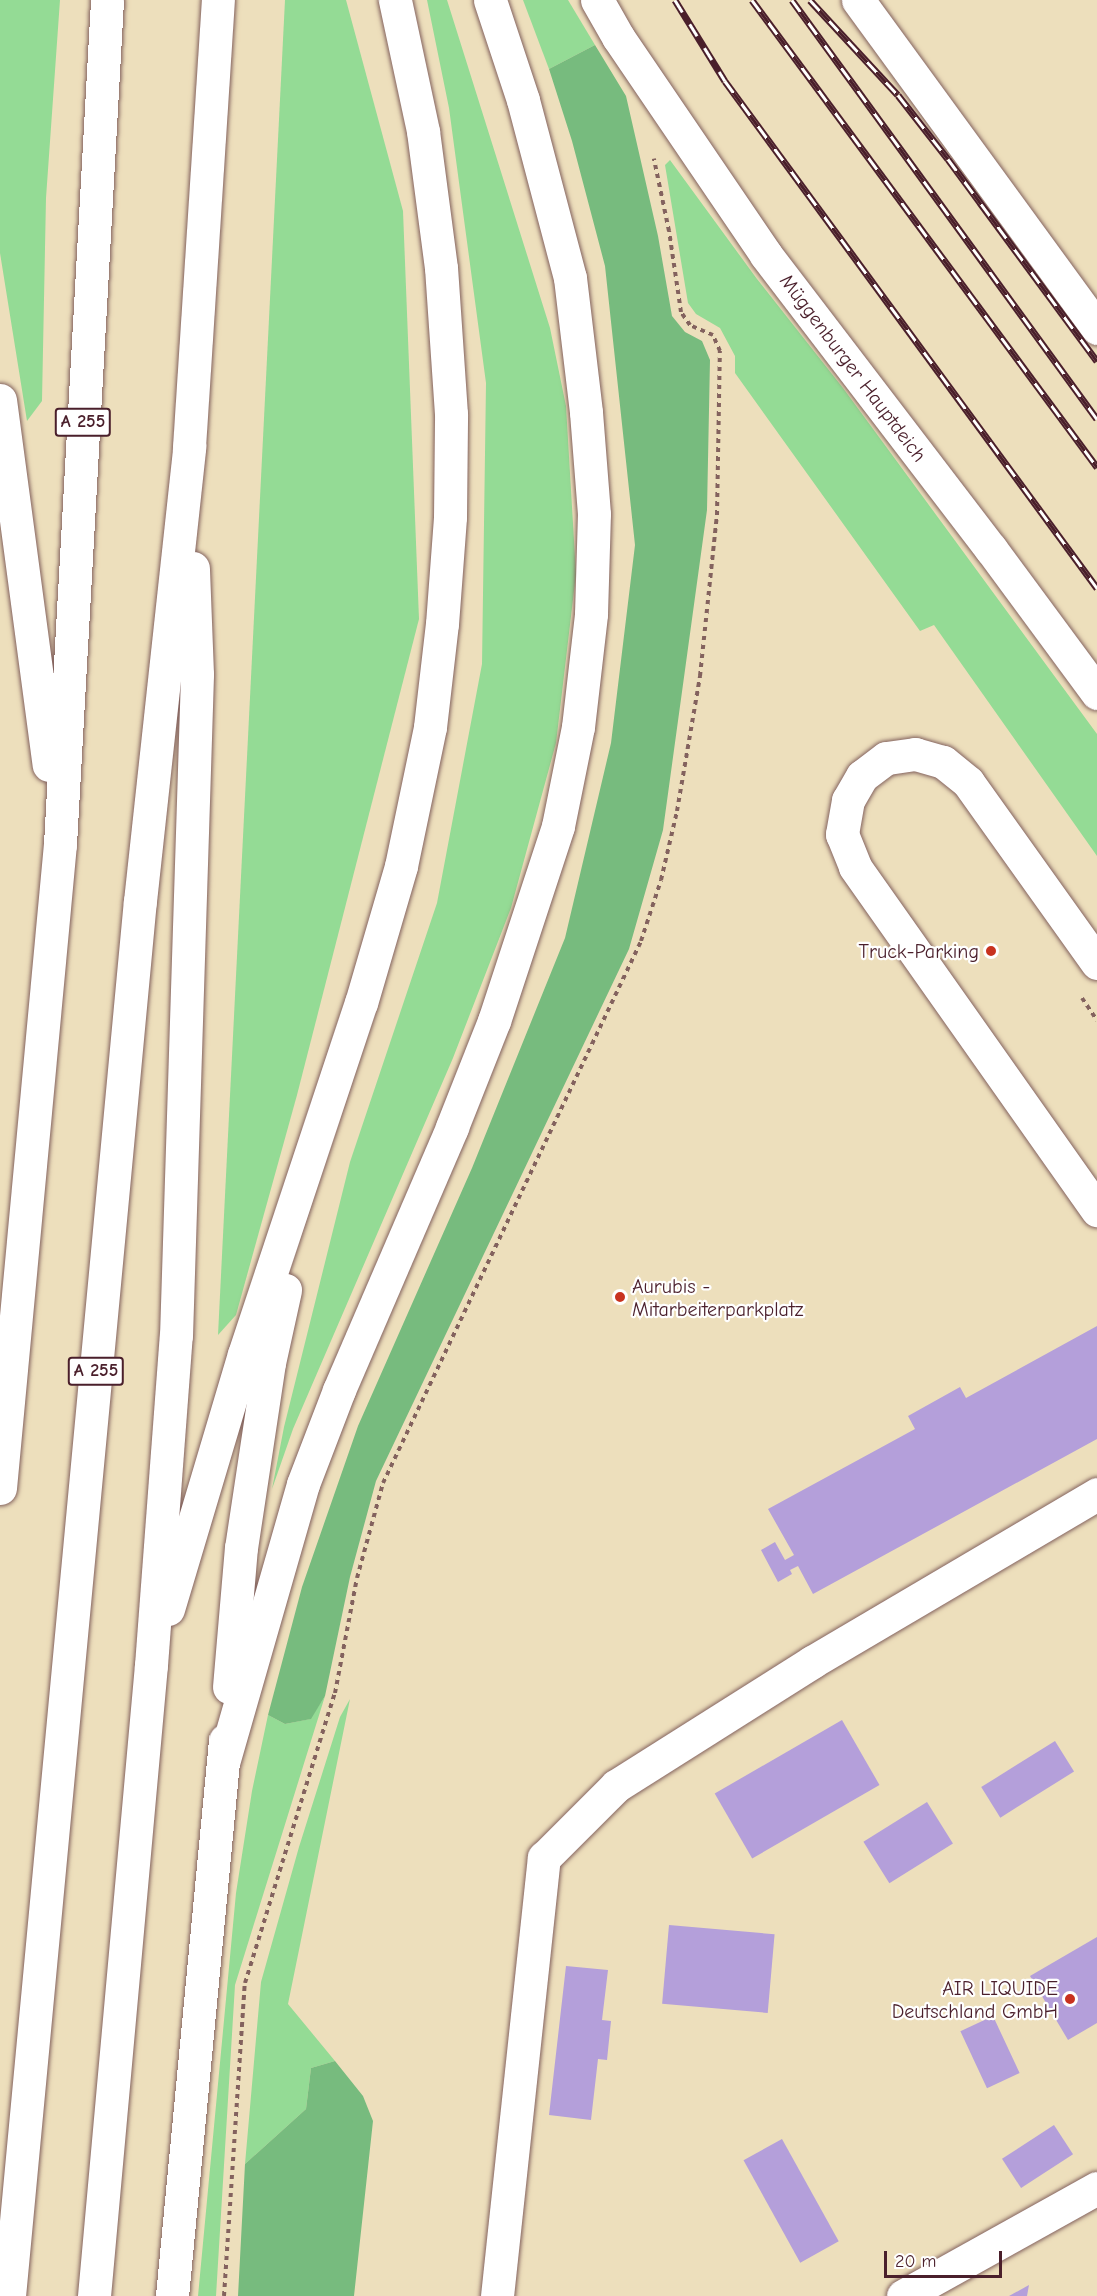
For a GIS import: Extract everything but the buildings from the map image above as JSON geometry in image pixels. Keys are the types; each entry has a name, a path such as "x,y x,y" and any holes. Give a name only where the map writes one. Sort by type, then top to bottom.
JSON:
{"main road":[{"name":"A 255","path":"0,1488 60,844 107,0"},
{"name":"A 255","path":"9,2296 140,901 189,447 218,0"},
{"path":"151,1665 244,1354 322,1124 401,866 430,727 442,624 450,517 451,414 441,268 423,131 395,0"},
{"path":"223,1763 303,1484 339,1390 452,1127 494,1022 558,826 578,728 591,614 594,514 586,412 570,278 523,100 490,0"},
{"name":"Müggenburger Hauptdeich","path":"597,0 618,37 766,255 991,549 1097,693"},
{"path":"858,0 1097,328"},
{"path":"0,400 60,844"},
{"path":"93,2296 151,1665 176,1324 196,674 189,447"},
{"path":"1097,963 968,782 943,762 915,754 886,758 862,776 848,800 842,834 855,867 1097,1210"},
{"path":"172,2296 223,1763 241,1548 269,1363 322,1124"},
{"path":"498,2296 544,1858 616,1786 812,1662 1097,1494"},
{"path":"903,2296 1097,2188"}],"path":[{"path":"224,2296 245,1983 334,1694 357,1578 383,1483 641,941 661,880 677,811 700,676 717,515 720,351 712,335 690,325 681,312 669,231 652,149"}],"green space":[{"path":"0,0 60,0 46,198 42,401 27,421 0,253"},
{"path":"285,0 346,0 403,211 419,619 297,1095 236,1315 218,1335"},
{"path":"427,0 447,0 550,328 566,406 576,574 556,743 511,908 453,1058 293,1429 272,1489 284,1427 350,1162 437,903 482,664 486,383 449,108"},
{"path":"523,0 568,0 595,45 549,69"},
{"path":"595,45 626,96 658,236 672,316 685,332 702,341 710,360 707,510 663,830 629,949 376,1481 350,1577 325,1696 311,1719 285,1724 268,1715 302,1587 358,1426 472,1168 565,938 611,743 635,545 605,266 572,141 549,69"},
{"path":"670,160 757,279 843,388 1097,734 1097,856 934,625 920,631 735,373 735,356 720,328 696,314 688,303 665,165"},
{"path":"325,1696 235,1985 216,2296 198,2296 236,1893 252,1791 268,1715 285,1724 310,1719"},
{"path":"350,1699 288,2004 335,2061 311,2068 306,2109 245,2164 261,1982 299,1847 340,1717"},
{"path":"335,2061 363,2096 373,2121 354,2296 238,2296 245,2164 306,2109 311,2068"}],"railway":[{"path":"675,0 725,81 1097,588"},
{"path":"752,0 1097,467"},
{"path":"792,0 1097,419"},
{"path":"810,0 898,95 1097,361"}],"place":[{"name":"Truck-Parking","path":"991,951"},
{"name":"Aurubis - Mitarbeiterparkplatz","path":"620,1297"},
{"name":"AIR LIQUIDE Deutschland GmbH","path":"1070,1999"}]}
